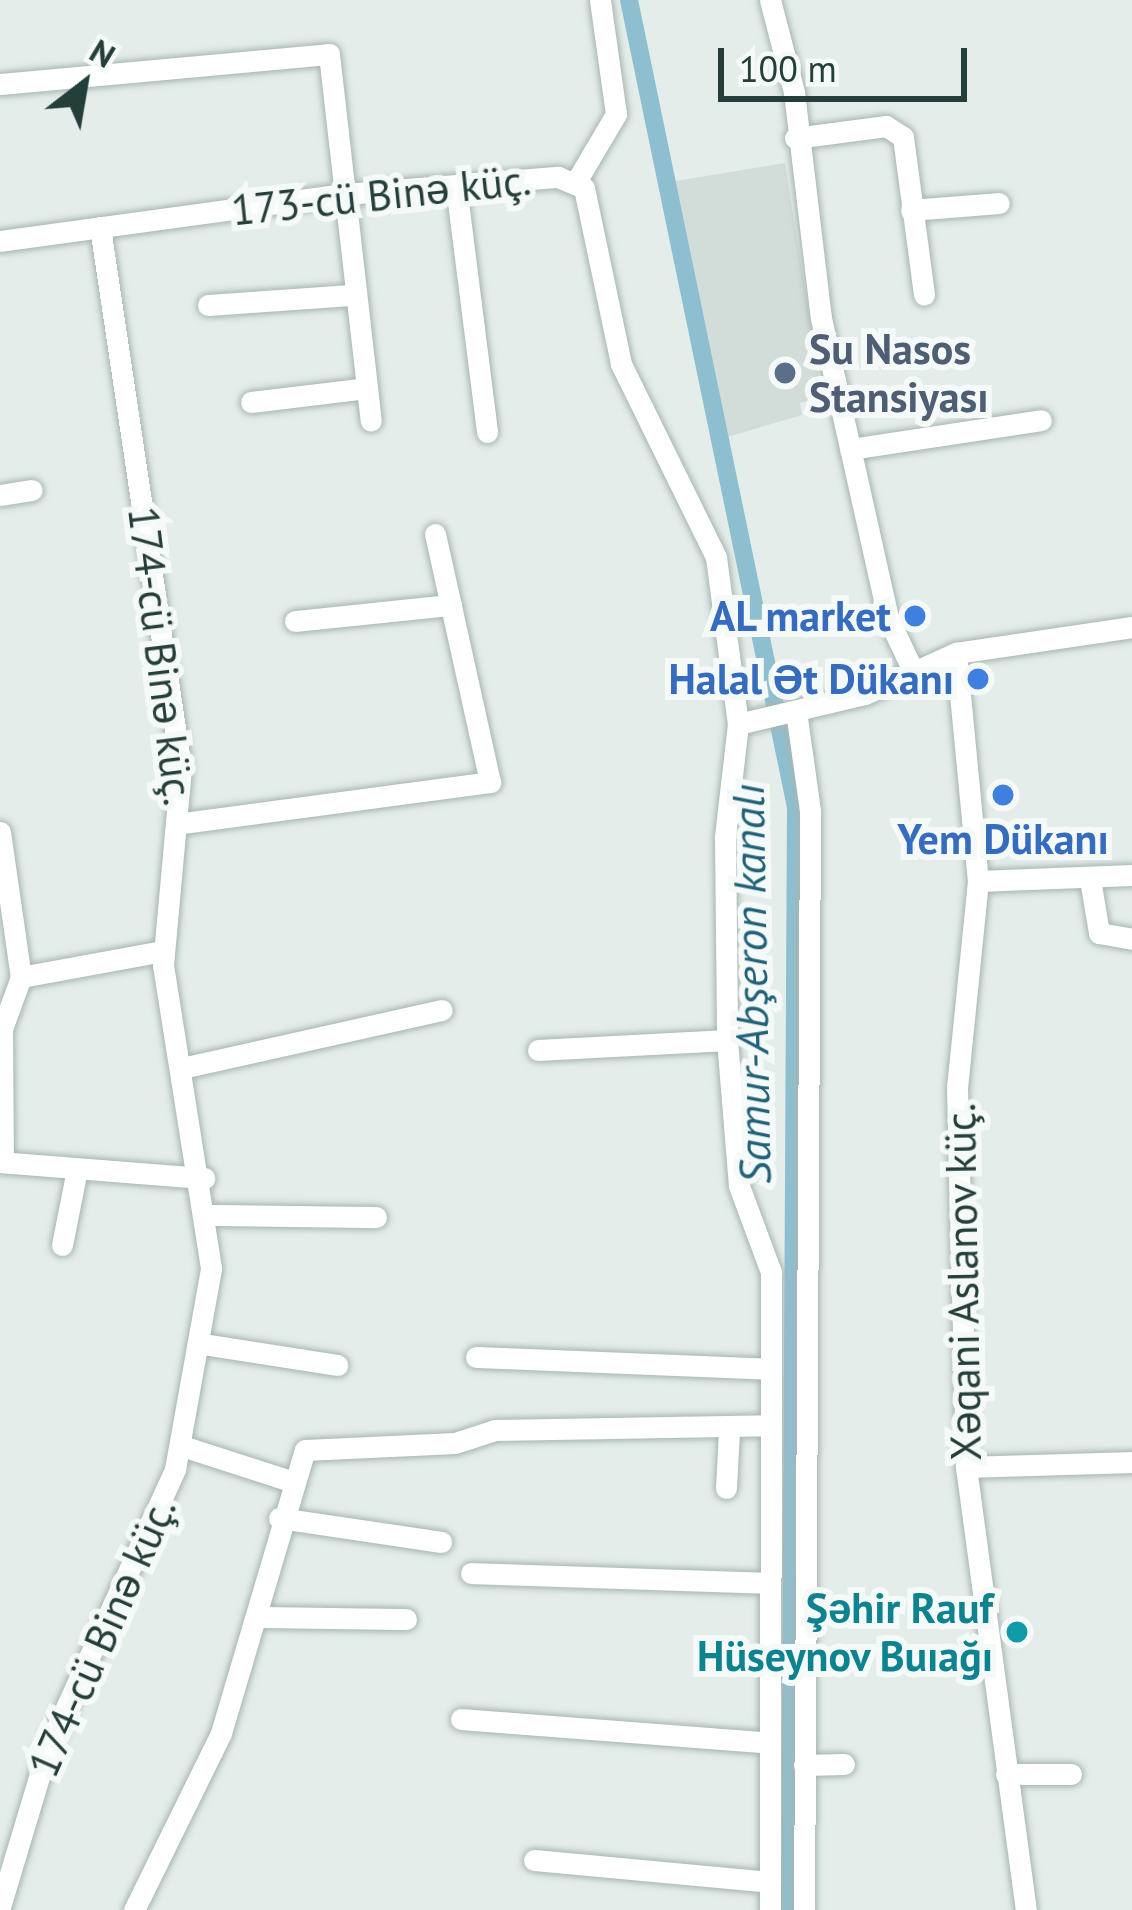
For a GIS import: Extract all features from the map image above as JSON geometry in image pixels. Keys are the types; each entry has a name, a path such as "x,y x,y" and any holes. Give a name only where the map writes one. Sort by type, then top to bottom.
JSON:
{"street":[{"path":"577,180 616,114 600,0"},
{"path":"770,0 850,449 888,618 913,671"},
{"path":"0,84 329,54 351,295 371,421"},
{"path":"795,137 896,129 924,296"},
{"name":"173-cü Binə küç.","path":"0,241 345,194 577,180 621,364 716,557 738,724 725,837 727,1040 739,1186 768,1244 770,1910"},
{"path":"456,186 487,432"},
{"path":"911,210 999,203"},
{"name":"174-cü Binə küç.","path":"0,1907 48,1747 182,1447 203,1344 209,1215 163,951 183,823 100,227"},
{"path":"208,305 351,295"},
{"path":"251,402 366,388"},
{"path":"850,449 1041,420"},
{"path":"0,495 32,490"},
{"path":"183,823 481,791 490,782 435,534"},
{"path":"295,621 451,605"},
{"path":"738,724 796,711 956,653 1132,627"},
{"name":"Xəqani Aslanov küç.","path":"956,653 978,881 957,1087 966,1466 1026,1910"},
{"path":"796,711 810,811 804,1910"},
{"path":"0,832 21,976 2,1029 2,1162 203,1178"},
{"path":"978,881 1132,875"},
{"path":"1090,879 1099,933 1132,939"},
{"path":"21,976 163,951"},
{"path":"182,1068 442,1010"},
{"path":"538,1050 727,1040"},
{"path":"62,1245 77,1169"},
{"path":"209,1215 376,1216"},
{"path":"203,1344 337,1365"},
{"path":"476,1357 771,1369"},
{"path":"134,1910 221,1732 256,1617 287,1480 305,1450 455,1443 495,1430 729,1430 770,1425"},
{"path":"726,1487 729,1430"},
{"path":"182,1447 287,1480"},
{"path":"966,1466 1132,1462"},
{"path":"278,1518 441,1542"},
{"path":"471,1573 770,1583"},
{"path":"256,1617 406,1619"},
{"path":"461,1719 770,1743"},
{"path":"804,1765 844,1764"},
{"path":"1006,1774 1071,1774"},
{"path":"534,1860 770,1882"}],"shaded area":[{"path":"785,163 822,397 800,403 802,415 727,437 675,181"}],"waterway":[{"name":"Samur-Abşeron kanalı","path":"629,0 796,807 790,1910"}],"place":[{"name":"Su Nasos Stansiyası","path":"785,373"},
{"name":"AL market","path":"915,616"},
{"name":"Halal Ət Dükanı","path":"978,679"},
{"name":"Yem Dükanı","path":"1003,795"},
{"name":"Şəhir Rauf Hüseynov Buıağı","path":"1017,1632"}]}
